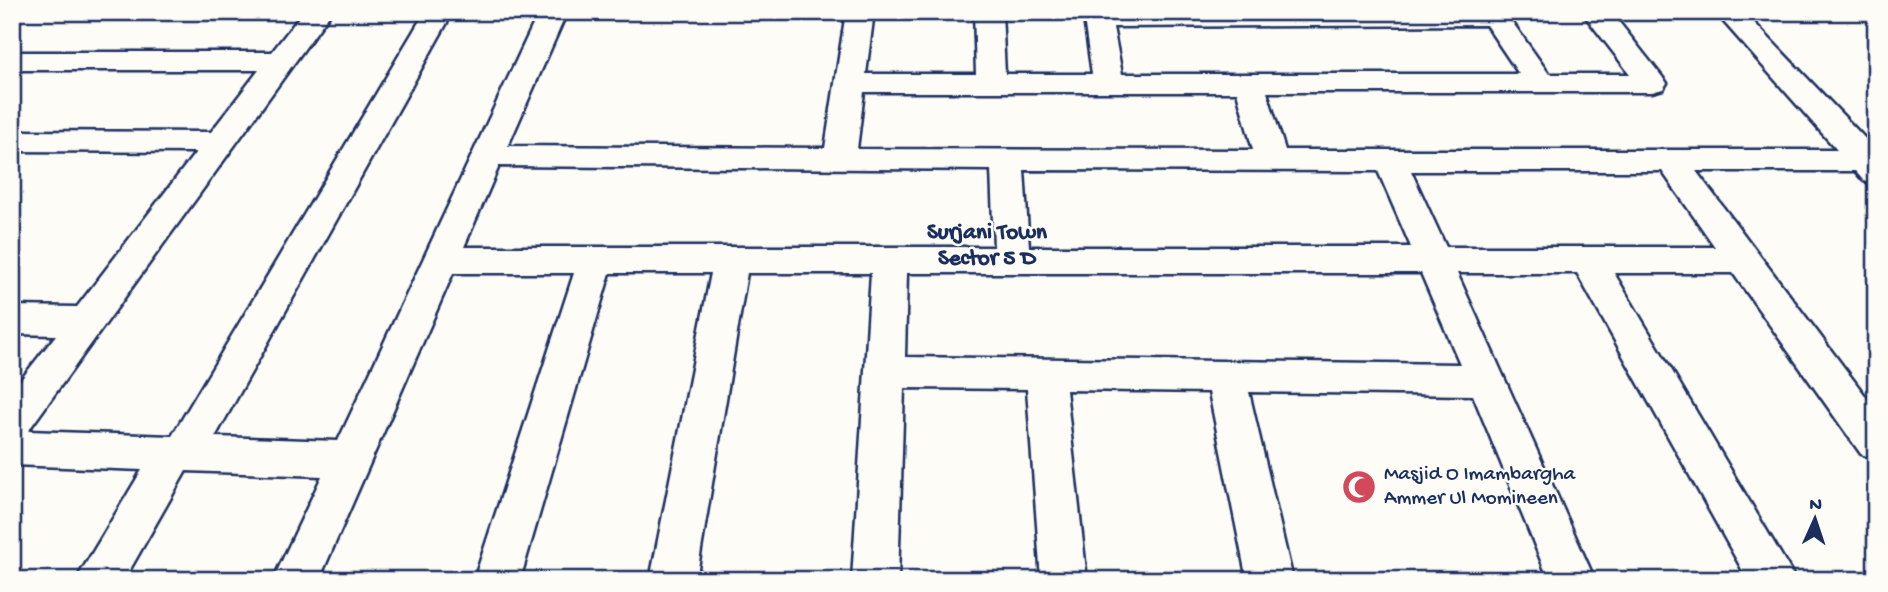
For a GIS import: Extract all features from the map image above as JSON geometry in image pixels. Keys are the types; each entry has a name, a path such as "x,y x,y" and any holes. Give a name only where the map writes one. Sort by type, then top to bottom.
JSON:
{"street":[{"path":"12,422 317,12"},
{"path":"99,580 179,454 439,12"},
{"path":"296,580 553,12"},
{"path":"840,159 860,12"},
{"path":"988,12 991,83"},
{"path":"850,83 1652,83 1596,12"},
{"path":"1729,12 1873,158"},
{"path":"1756,12 1873,158"},
{"path":"1108,82 1097,15 1493,15 1539,83"},
{"path":"12,61 281,61"},
{"path":"1249,82 1272,160"},
{"path":"12,141 221,142"},
{"path":"488,156 1671,161 1873,158"},
{"path":"1007,159 1012,260"},
{"path":"1390,160 1572,580"},
{"path":"1671,161 1876,442"},
{"path":"441,260 1743,260"},
{"path":"497,580 596,260"},
{"path":"673,580 731,260"},
{"path":"875,580 890,260"},
{"path":"1588,260 1773,580"},
{"path":"12,320 88,321"},
{"path":"885,372 1486,380"},
{"path":"1045,374 1064,580"},
{"path":"1226,377 1270,580"},
{"path":"12,449 351,459"}],"place":[{"name":"Masjid O Imambargha Ammer Ul Momineen","path":"1359,487"}],"district":[{"name":"Surjani Town Sector 5 D","path":"987,246"}]}
